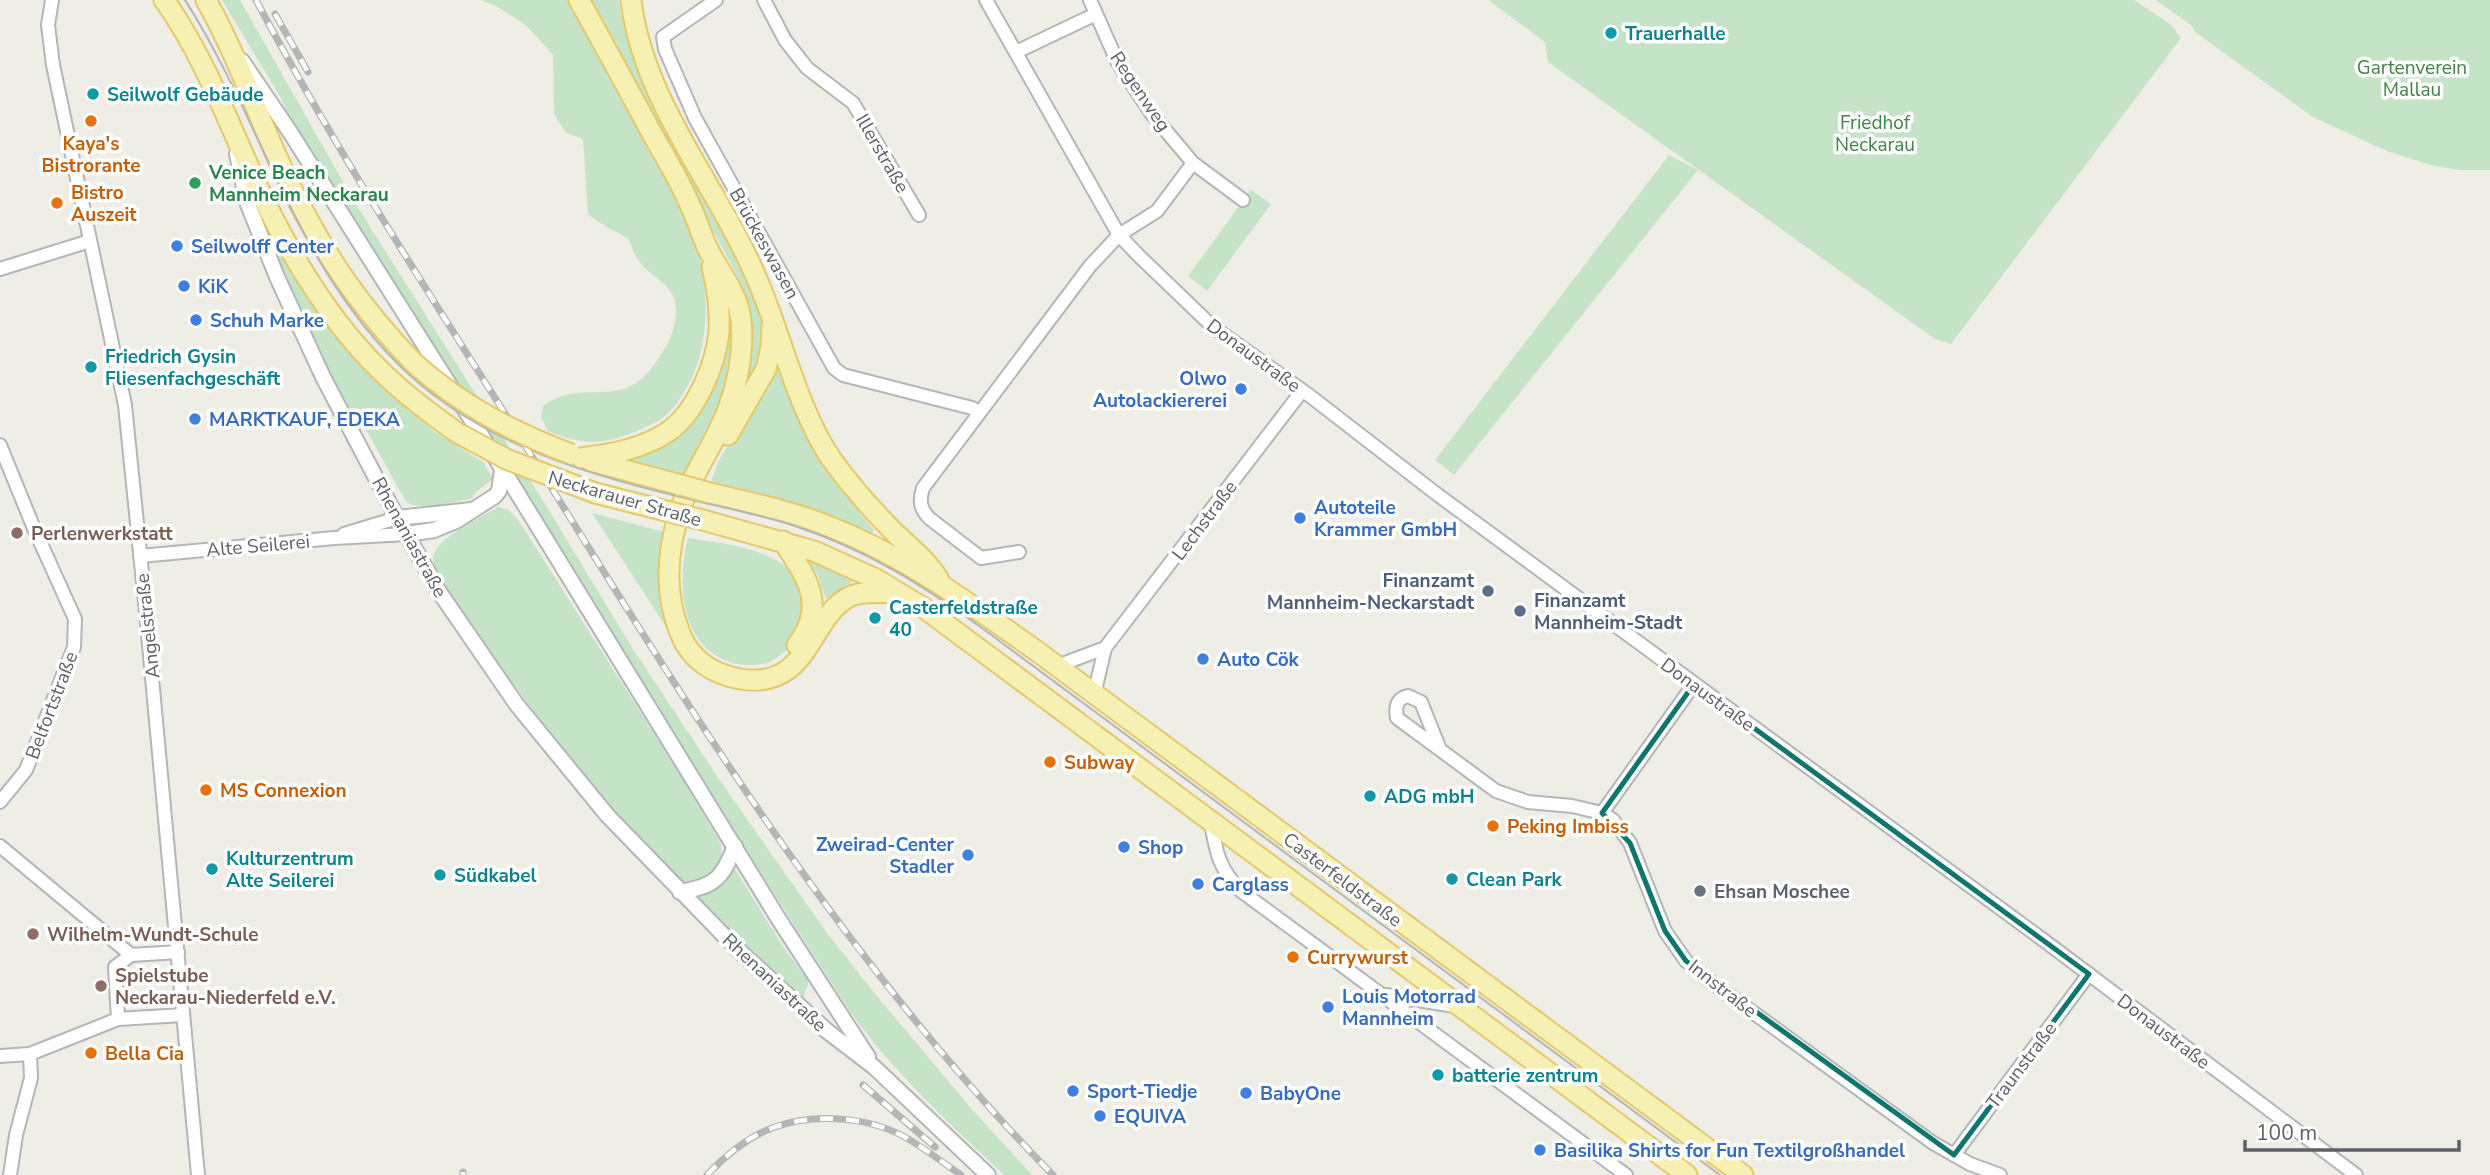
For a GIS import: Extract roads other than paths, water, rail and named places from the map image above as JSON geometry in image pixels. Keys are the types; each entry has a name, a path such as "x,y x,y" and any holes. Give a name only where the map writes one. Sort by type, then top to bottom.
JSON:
{"main road":[{"name":"Neckarauer Straße","path":"164,0 190,43 265,202 304,272 329,310 380,371 413,400 456,432 506,460 561,482 783,541 842,562 900,593"},
{"name":"Neckarauer Straße","path":"206,0 230,46 291,187 328,257 353,294 385,333 414,362 473,409 504,426 576,456 638,475 791,513 832,527 906,562 943,584"},
{"path":"579,0 690,204 708,249 736,298 741,319 742,344 737,379 727,411 686,495 673,534 669,593 675,622 683,642 696,660 717,673 740,679 760,679 784,672 791,666 806,652 835,607 852,596 865,593 900,593"},
{"path":"631,0 638,36 653,79 741,244 812,423 831,458 860,496 896,534 924,558 943,584"},
{"path":"576,456 611,454 639,447 670,430 693,405 709,373 719,332 716,285 708,249"},
{"path":"772,317 771,347 766,369 713,459 695,496 680,538 676,561 681,607 688,631 699,648 715,661 733,668 771,667 791,653 807,633 813,608 811,587 783,541"},
{"name":"Casterfeldstraße","path":"943,584 1742,1175"},
{"name":"Casterfeldstraße","path":"900,593 1687,1175"}],"street":[{"name":"Angelstraße","path":"52,0 49,41 125,405 198,1175"},
{"name":"Brückeswasen","path":"716,0 663,37 665,49 695,118 834,368 843,375 972,408 979,413"},
{"name":"Illerstraße","path":"764,0 785,40 807,68 853,103 919,215"},
{"name":"Donaustraße","path":"986,0 1119,234 1213,327 2357,1175"},
{"name":"Regenweg","path":"1090,0 1117,61 1151,113 1193,163 1243,200"},
{"path":"1016,52 1096,14"},
{"name":"Rhenaniastraße","path":"230,46 252,73 290,132 874,1067"},
{"name":"Rhenaniastraße","path":"232,129 247,202 277,277 323,377 440,593 517,705 607,815 735,947 827,1031 874,1067 988,1175"},
{"path":"1019,552 981,558 922,510 919,499 923,488 1090,266 1119,234 1157,211 1193,163"},
{"path":"0,269 90,240"},
{"name":"Lechstraße","path":"1094,695 1105,648 1302,391"},
{"name":"Belfortstraße","path":"0,445 75,619 76,627 75,647 26,770 0,802"},
{"path":"502,470 499,491 495,496 523,505"},
{"name":"Alte Seilerei","path":"141,556 434,530 456,522 495,496"},
{"name":"Alte Seilerei","path":"334,538 397,518 472,510"},
{"path":"1057,666 1105,648"},
{"path":"1439,747 1475,776 1511,798 1602,813 1695,684"},
{"name":"Innstraße","path":"1602,813 1621,828 1630,843 1665,931 1686,961 1912,1129 1954,1156 2000,1175"},
{"name":"Casterfeldstraße","path":"1211,823 1219,864 1241,891 1626,1175"},
{"path":"0,846 131,955"},
{"path":"680,892 702,888 718,880 727,868 735,846"},
{"path":"118,1019 115,967 131,955 178,952"},
{"name":"Traunstraße","path":"1954,1156 2089,974"},
{"name":"Casterfeldstraße","path":"1382,995 1461,1007"},
{"path":"0,1056 30,1054 118,1019 183,1015"},
{"path":"827,1031 843,1018"},
{"path":"10,1175 16,1135 31,1078 30,1054"}],"tram line":[{"path":"185,0 212,46 304,233 330,279 361,322 397,363 426,389 458,412 527,449 601,476 792,525 845,545 894,570 986,631 1720,1175"}],"railway":[{"path":"256,0 323,120 394,238 716,747 841,926 908,1012 978,1095 1053,1175"},
{"path":"275,14 308,72"},
{"path":"863,1085 935,1147"},
{"path":"707,1175 736,1148 762,1132 788,1123 821,1119 855,1121 888,1129 918,1145 961,1175"}],"place":[{"name":"Trauerhalle","path":"1611,33"},
{"name":"Seilwolf Gebäude","path":"93,94"},
{"name":"Kaya's Bistrorante","path":"91,121"},
{"name":"Venice Beach Mannheim Neckarau","path":"195,183"},
{"name":"Bistro Auszeit","path":"57,203"},
{"name":"Seilwolff Center","path":"177,246"},
{"name":"KiK","path":"184,286"},
{"name":"Schuh Marke","path":"196,320"},
{"name":"Friedrich Gysin Fliesenfachgeschäft","path":"91,367"},
{"name":"Olwo Autolackiererei","path":"1241,389"},
{"name":"MARKTKAUF, EDEKA","path":"195,419"},
{"name":"Autoteile Krammer GmbH","path":"1300,518"},
{"name":"Perlenwerkstatt","path":"17,533"},
{"name":"Finanzamt Mannheim-Neckarstadt","path":"1488,591"},
{"name":"Finanzamt Mannheim-Stadt","path":"1520,611"},
{"name":"Casterfeldstraße 40","path":"875,618"},
{"name":"Auto Cök","path":"1203,659"},
{"name":"Subway","path":"1050,762"},
{"name":"MS Connexion","path":"206,790"},
{"name":"ADG mbH","path":"1370,796"},
{"name":"Peking Imbiss","path":"1493,826"},
{"name":"Shop","path":"1124,847"},
{"name":"Zweirad-Center Stadler","path":"968,855"},
{"name":"Kulturzentrum Alte Seilerei","path":"212,869"},
{"name":"Südkabel","path":"440,875"},
{"name":"Clean Park","path":"1452,879"},
{"name":"Carglass","path":"1198,884"},
{"name":"Ehsan Moschee","path":"1700,891"},
{"name":"Wilhelm-Wundt-Schule","path":"33,934"},
{"name":"Currywurst","path":"1293,957"},
{"name":"Spielstube Neckarau-Niederfeld e.V.","path":"101,986"},
{"name":"Louis Motorrad Mannheim","path":"1328,1007"},
{"name":"Bella Cia","path":"91,1053"},
{"name":"batterie zentrum","path":"1438,1075"},
{"name":"Sport-Tiedje","path":"1073,1091"},
{"name":"BabyOne","path":"1246,1093"},
{"name":"EQUIVA","path":"1100,1116"},
{"name":"Basilika Shirts for Fun Textilgroßhandel","path":"1540,1150"}],"park label":[{"name":"Gartenverein Mallau","path":"2412,78"},
{"name":"Friedhof Neckarau","path":"1875,133"}]}
